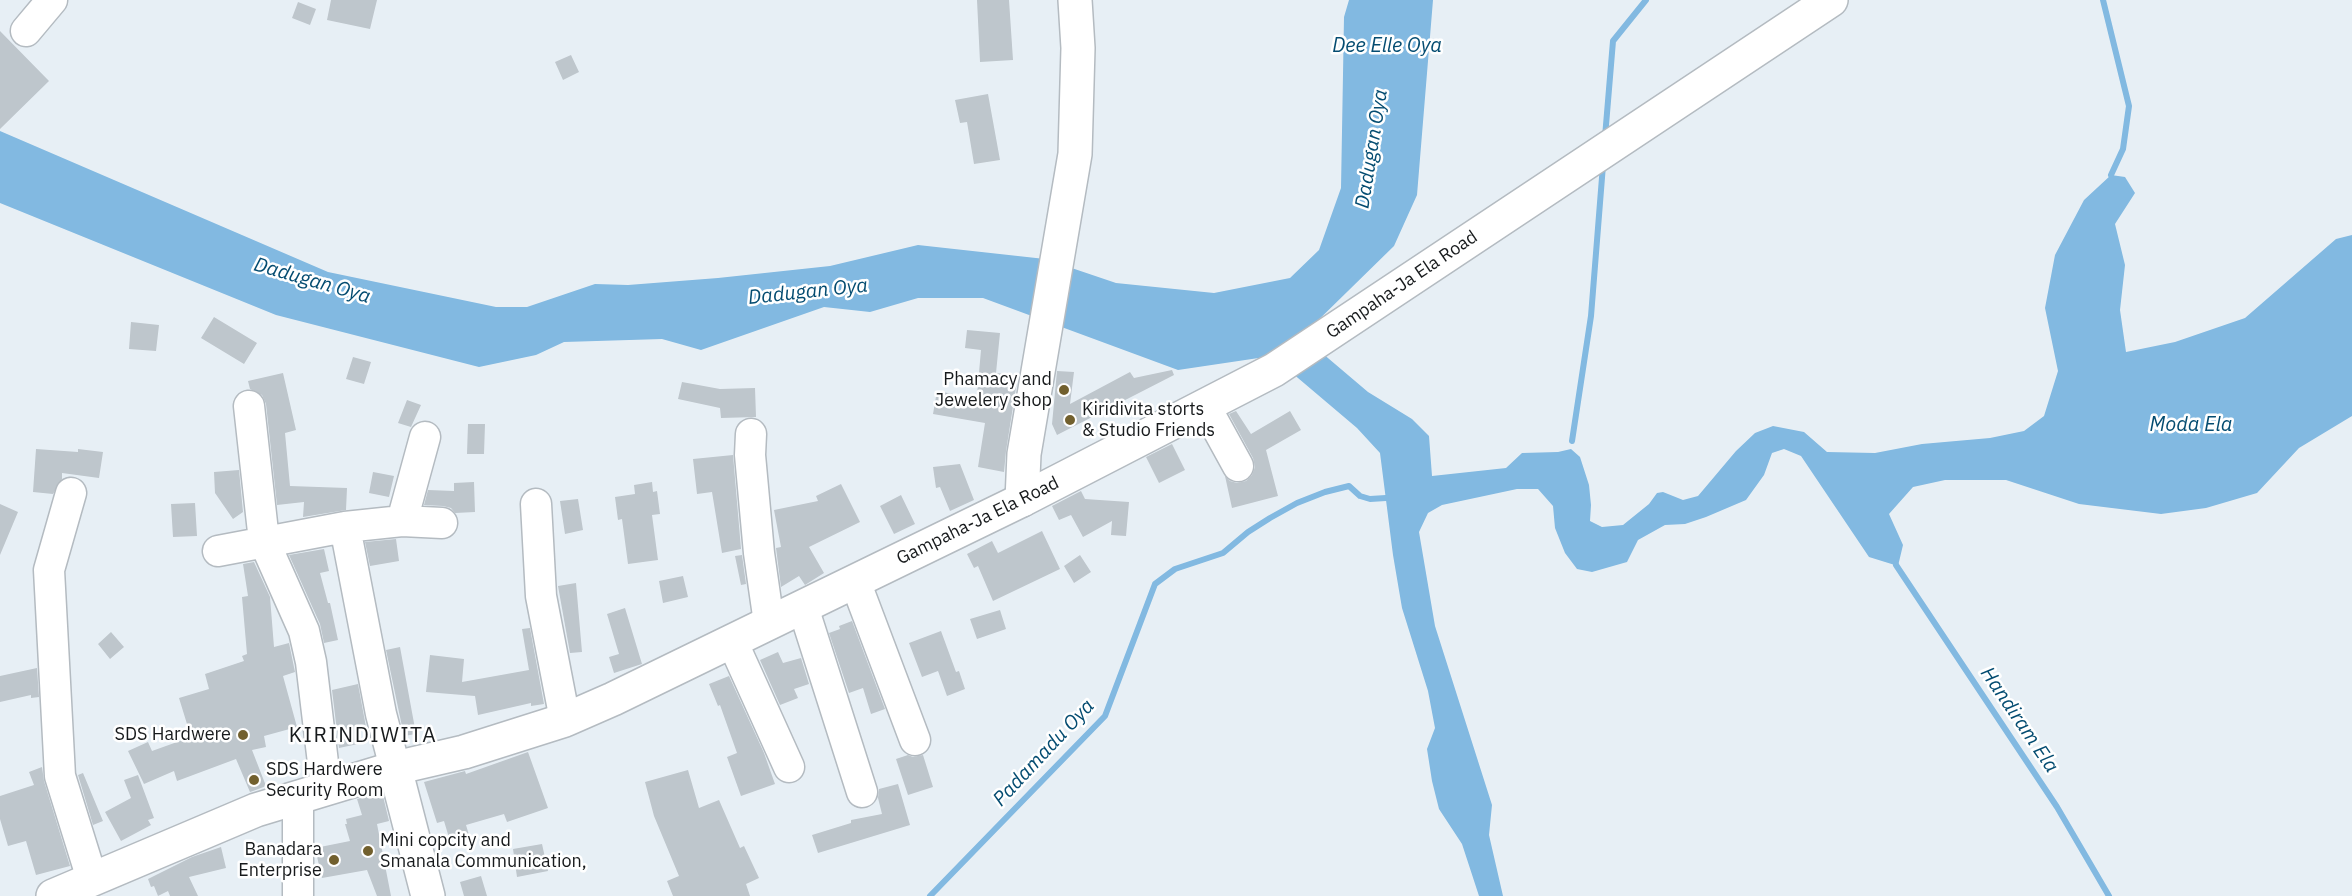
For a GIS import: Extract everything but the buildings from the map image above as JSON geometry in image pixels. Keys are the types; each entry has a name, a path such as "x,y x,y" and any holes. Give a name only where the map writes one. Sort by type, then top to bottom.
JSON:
{"main road":[{"path":"1022,500 1024,454 1075,154 1078,48 1075,0"},
{"name":"Gampaha-Ja Ela Road","path":"53,896 256,810 395,768 464,752 565,720 1022,500 1274,370 1831,0"},
{"path":"395,768 428,896"}],"street":[{"path":"26,31 52,0"},
{"path":"249,406 264,541 304,631 311,662 312,793 298,896"},
{"path":"1205,406 1238,466"},
{"path":"751,434 750,455 759,553 769,623"},
{"path":"402,521 425,437"},
{"path":"71,493 49,570 60,776 92,879"},
{"path":"536,504 541,596 565,720"},
{"path":"218,551 345,526 402,521 442,523"},
{"path":"345,526 381,714 395,768"},
{"path":"855,581 915,740"},
{"path":"803,607 862,792"},
{"path":"732,641 789,767"}],"water":[{"path":"1349,0 1433,0 1417,195 1394,246 1302,336 1368,392 1412,419 1429,436 1432,476 1506,468 1522,453 1558,452 1571,449 1580,457 1589,485 1590,521 1602,527 1623,525 1649,504 1657,493 1663,492 1683,500 1698,496 1736,451 1755,433 1773,426 1804,432 1827,452 1875,453 1922,444 1990,438 2024,431 2044,416 2058,371 2045,308 2055,255 2084,200 2111,175 2125,177 2135,193 2115,224 2125,265 2120,310 2126,352 2175,342 2245,318 2336,239 2352,235 2352,416 2299,448 2257,493 2206,508 2161,514 2079,504 2006,480 1945,480 1913,487 1889,514 1903,545 1898,566 1869,557 1801,456 1784,449 1772,453 1764,475 1746,500 1685,524 1665,525 1638,540 1627,562 1592,572 1577,569 1565,553 1555,528 1553,506 1538,489 1517,489 1442,505 1428,513 1419,532 1435,626 1492,805 1489,835 1503,896 1479,896 1462,844 1439,809 1432,781 1427,749 1435,728 1428,691 1402,608 1380,453 1357,428 1272,356 1178,370 983,298 918,298 870,312 824,307 701,350 662,339 564,342 536,355 479,367 276,315 0,203 0,131 328,272 496,307 527,307 595,284 628,285 830,266 918,245 1045,259 1116,283 1214,293 1290,278 1319,250 1341,188 1344,17"}],"waterway":[{"path":"1605,137 1613,41 1646,0"},
{"path":"2103,0 2129,106 2123,149 2111,175"},
{"path":"1572,441 1591,316 1603,165"},
{"name":"Padamadu Oya","path":"930,896 1105,716 1155,584 1175,569 1223,553 1248,532 1270,518 1297,503 1325,492 1349,486 1360,496 1370,499 1386,498"},
{"name":"Handiram Ela","path":"1896,565 2057,807 2109,896"}],"place":[{"name":"Phamacy and Jewelery shop","path":"1064,390"},
{"name":"Kiridivita storts & Studio Friends","path":"1070,420"},
{"name":"SDS Hardwere","path":"243,735"},
{"name":"SDS Hardwere Security Room","path":"254,780"},
{"name":"Mini copcity and Smanala Communication,","path":"368,851"},
{"name":"Banadara Enterprise","path":"334,860"}],"district":[{"name":"KIRINDIWITA","path":"363,736"}],"water label":[{"name":"Dee Elle Oya","path":"1387,46"},
{"name":"Dadugan Oya","path":"1372,149"},
{"name":"Dadugan Oya","path":"312,281"},
{"name":"Dadugan Oya","path":"808,292"},
{"name":"Moda Ela","path":"2191,425"}]}
